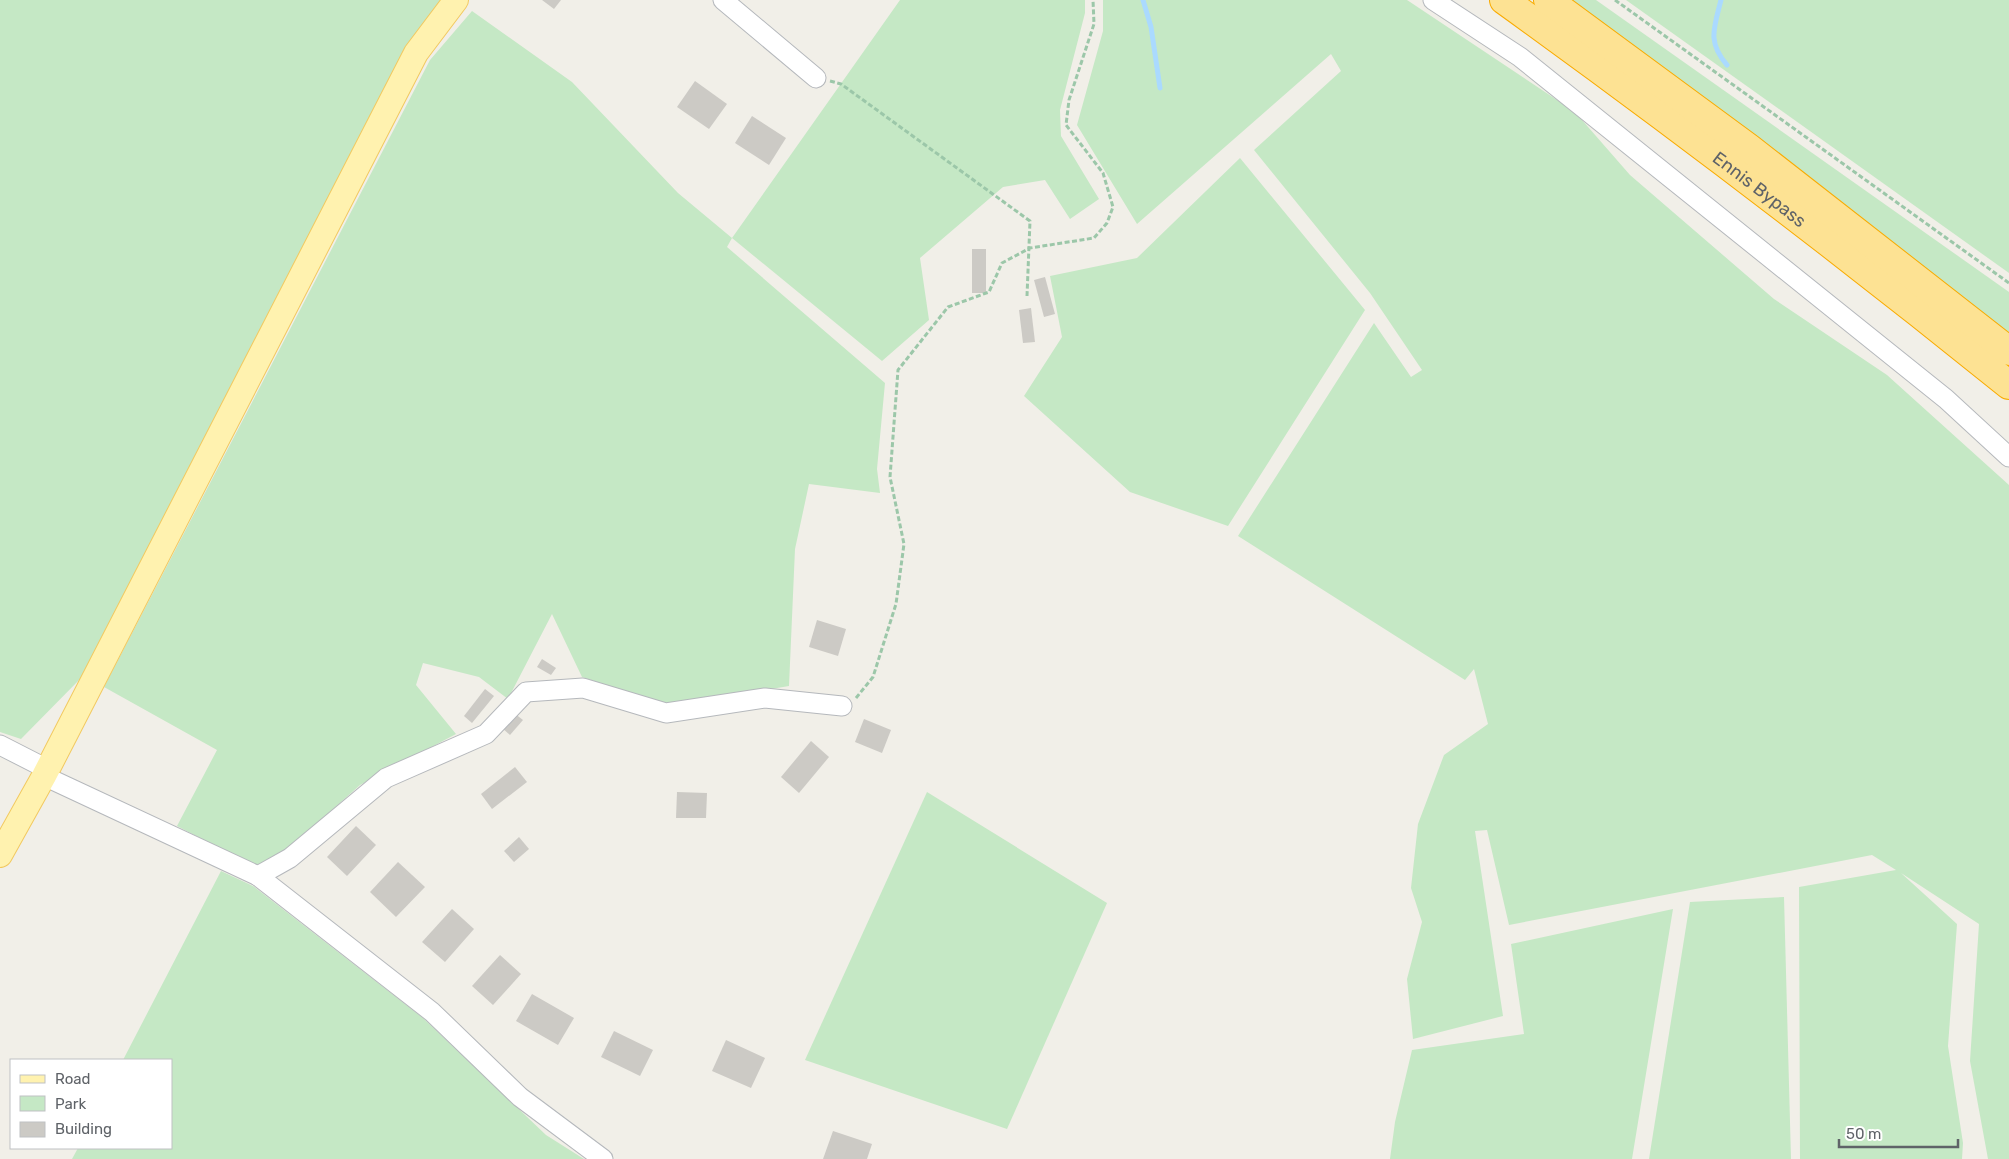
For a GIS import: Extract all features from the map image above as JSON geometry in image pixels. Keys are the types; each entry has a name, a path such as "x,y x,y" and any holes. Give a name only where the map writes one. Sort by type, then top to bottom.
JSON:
{"highway":[{"name":"Ennis Bypass","path":"1504,0 1913,307 2009,385"},
{"name":"Ennis Bypass","path":"1548,0 1749,148 2009,351"}],"main road":[{"path":"0,855 45,773 416,53 456,0"}],"street":[{"path":"724,0 816,78"},
{"path":"1433,0 1520,57 1946,400 2009,457"},
{"path":"258,876 290,858 386,778 486,734 526,692 583,688 666,713 765,698 842,706"},
{"path":"0,745 45,773 258,876 432,1012 520,1097 603,1159"}],"path":[{"path":"842,706 855,698 873,677 896,604 904,544 890,477 898,370 948,307 989,292 1002,263 1030,248 1094,238 1107,223 1113,207 1102,173 1066,125 1069,100 1094,24 1093,0"},
{"path":"1615,0 2009,283"},
{"path":"816,78 841,84 1030,221 1027,296"}],"green space":[{"path":"0,0 445,0 286,291 82,677 21,739 0,732"},
{"path":"900,0 1085,0 1085,13 1060,110 1061,136 1099,199 1070,219 1045,180 1003,187 920,258 929,320 882,361 732,238"},
{"path":"1103,0 1407,0 1575,112 1630,175 1774,299 1887,375 2009,485 2009,1159 1988,1159 1970,1061 1979,924 1901,873 1957,924 1948,1046 1963,1143 1962,1159 1800,1159 1799,887 1896,870 1872,855 1509,925 1487,830 1475,831 1503,1016 1413,1039 1407,979 1422,922 1411,888 1418,824 1444,755 1488,724 1474,669 1465,680 1238,536 1374,323 1411,377 1422,370 1370,293 1254,150 1341,71 1331,54 1137,224 1077,125 1103,31"},
{"path":"1541,0 1596,0 2009,292 2009,350"},
{"path":"1626,0 2009,0 2009,273"},
{"path":"472,11 572,82 678,193 732,238 727,247 885,383 877,469 880,493 809,484 795,549 789,686 670,706 582,677 552,614 508,699 479,677 423,663 416,685 456,734 360,785 283,854 254,866 177,826 217,750 104,687 430,60"},
{"path":"1240,158 1365,310 1228,526 1130,492 1024,396 1062,337 1050,276 1137,258"},
{"path":"927,792 1107,903 1007,1129 805,1060"},
{"path":"221,871 253,886 423,1018 546,1135 584,1159 72,1159 77,1149 172,1149 172,1059 124,1059"},
{"path":"1784,897 1791,1159 1649,1159 1690,902"},
{"path":"1673,909 1632,1159 1390,1159 1395,1122 1412,1050 1524,1034 1511,944"}],"building":[{"path":"542,0 561,0 554,9"},
{"path":"695,81 727,104 709,129 677,107"},
{"path":"752,116 786,138 769,165 735,143"},
{"path":"972,249 986,249 986,293 972,293"},
{"path":"1045,277 1055,314 1044,317 1034,280"},
{"path":"1031,308 1035,342 1023,343 1019,310"},
{"path":"817,620 846,629 838,656 809,647"},
{"path":"542,659 556,668 551,675 537,667"},
{"path":"485,689 494,696 472,723 464,716"},
{"path":"514,713 523,720 510,735 502,728"},
{"path":"864,719 891,730 882,753 855,742"},
{"path":"811,741 829,757 799,793 781,777"},
{"path":"515,767 527,782 492,809 481,794"},
{"path":"677,792 707,793 706,818 676,818"},
{"path":"356,826 376,845 347,876 327,857"},
{"path":"519,837 529,849 514,862 504,851"},
{"path":"398,862 425,887 396,917 370,892"},
{"path":"452,909 474,929 445,962 422,942"},
{"path":"500,955 521,974 493,1005 472,986"},
{"path":"532,994 574,1018 558,1045 516,1021"},
{"path":"614,1031 653,1050 640,1076 601,1057"},
{"path":"726,1040 765,1058 751,1088 712,1071"},
{"path":"833,1131 872,1144 867,1159 823,1159"}],"waterway":[{"path":"1143,0 1151,27 1160,88"},
{"path":"1721,0 1714,42 1727,65"}]}
